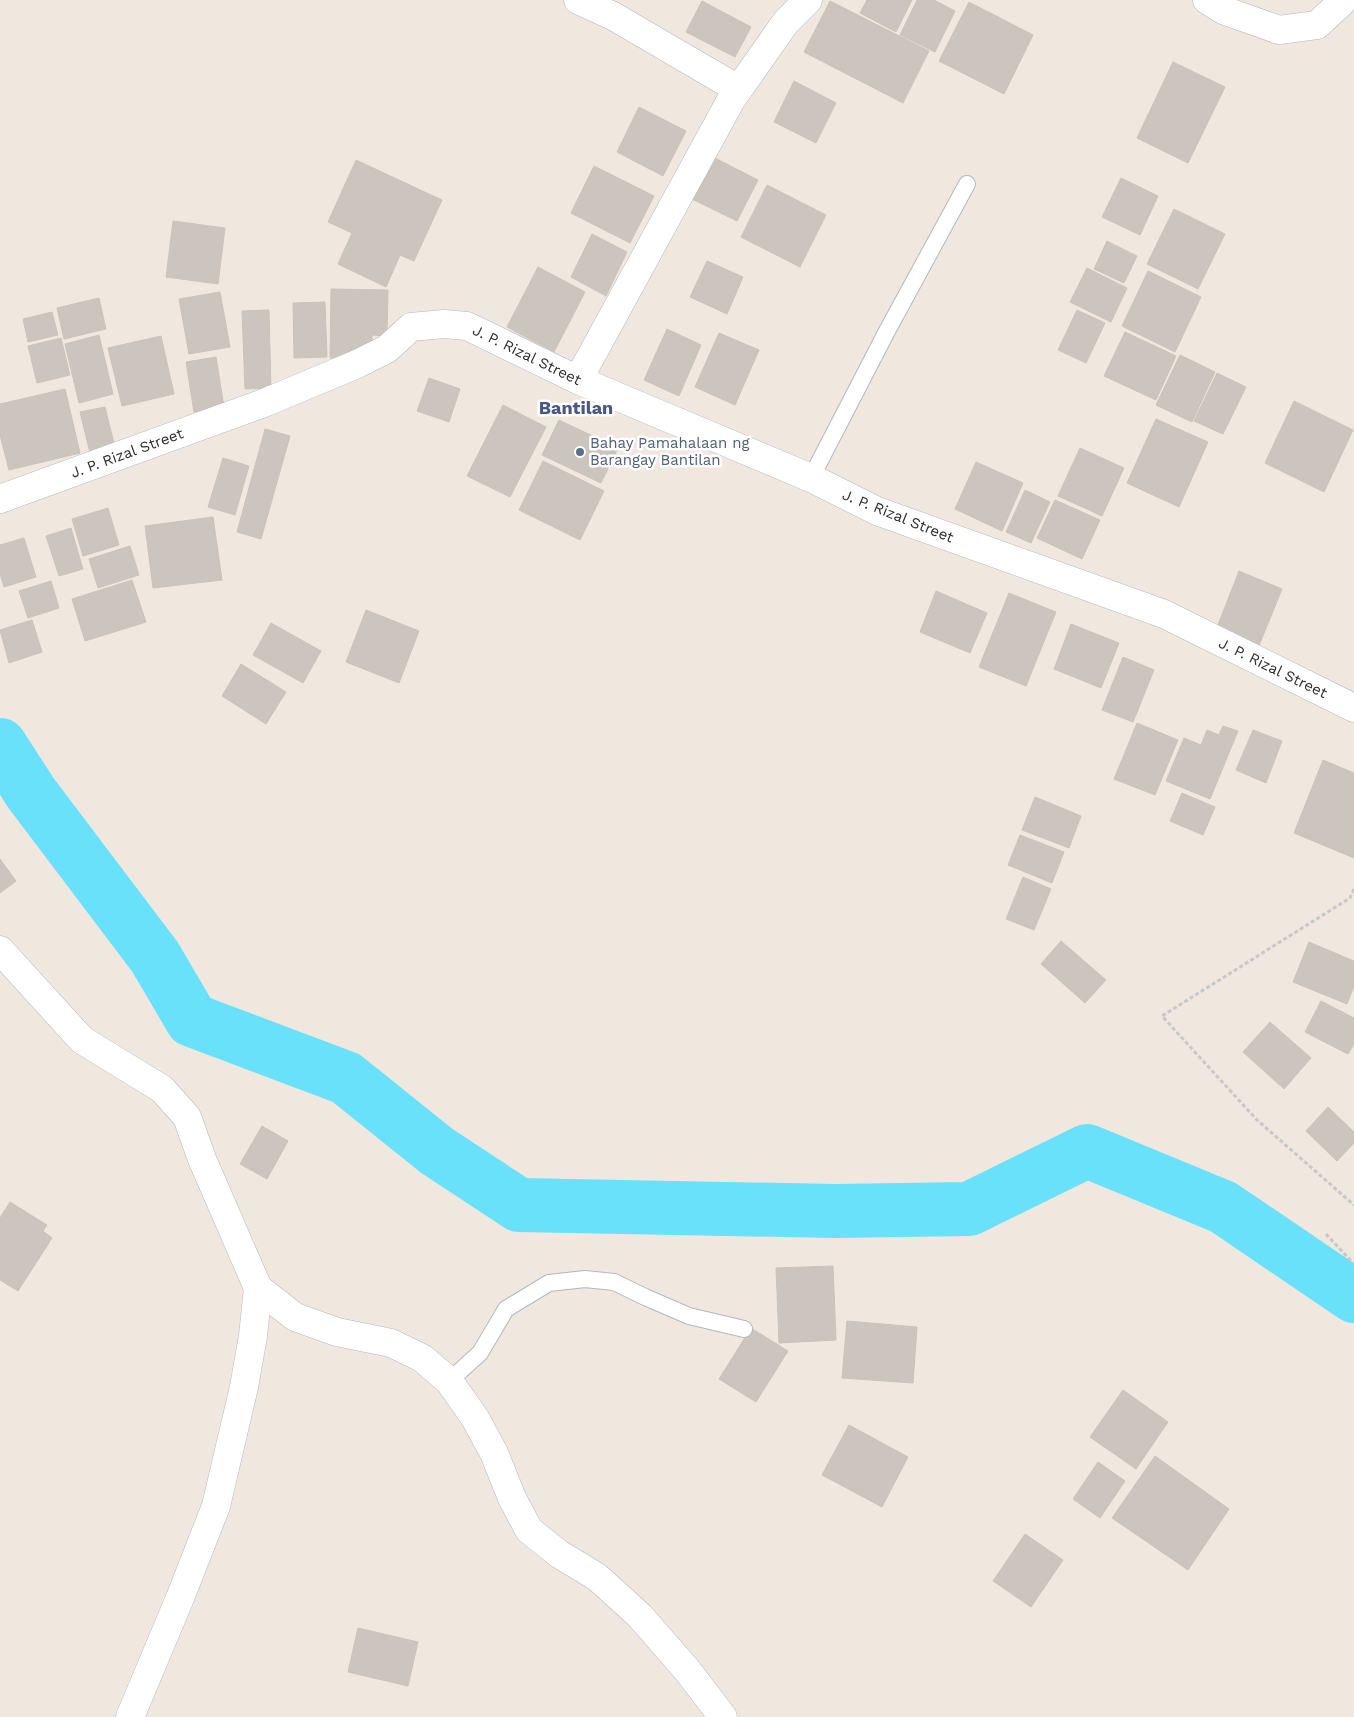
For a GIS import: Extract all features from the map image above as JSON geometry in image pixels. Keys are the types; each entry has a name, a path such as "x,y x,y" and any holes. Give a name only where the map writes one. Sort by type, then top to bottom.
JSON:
{"street":[{"path":"578,0 613,16 738,89"},
{"path":"578,380 731,100 786,22 808,0"},
{"path":"1207,0 1223,10 1279,30 1317,25 1344,0"},
{"name":"J. P. Rizal Street","path":"0,499 264,403 315,382 387,349 411,327 444,324 467,326 578,380 811,478 876,511 1164,614 1354,708"},
{"path":"0,950 82,1040 162,1089 188,1118 202,1159 258,1288 254,1336 216,1506 130,1717"},
{"path":"258,1288 295,1317 337,1332 391,1344 422,1358 449,1382 475,1418 494,1453 512,1498 530,1530 559,1554 597,1577 640,1616 687,1670 723,1717"}],"lane":[{"path":"811,478 887,331 967,184"},
{"path":"449,1382 480,1354 506,1309 549,1283 585,1279 614,1282 645,1298 690,1316 744,1329"}],"path":[{"path":"1354,889 1350,898 1162,1016 1257,1120 1354,1205"},
{"path":"1326,1234 1354,1264"}],"building":[{"path":"867,0 912,0 896,32 860,13"},
{"path":"917,0 934,0 955,11 935,52 900,35"},
{"path":"702,1 751,27 735,57 686,32"},
{"path":"830,1 929,51 903,103 804,52"},
{"path":"969,2 1033,35 1004,94 939,61"},
{"path":"1173,62 1225,87 1188,163 1137,138"},
{"path":"794,81 836,103 816,143 774,122"},
{"path":"639,107 686,131 663,176 617,152"},
{"path":"711,156 758,180 737,221 690,198"},
{"path":"356,160 442,200 414,261 400,255 386,287 338,264 352,233 328,222"},
{"path":"594,166 654,196 630,243 571,213"},
{"path":"1121,178 1158,196 1140,235 1102,217"},
{"path":"767,185 826,215 800,267 741,237"},
{"path":"1174,209 1225,234 1198,289 1147,264"},
{"path":"173,221 225,228 218,284 166,277"},
{"path":"592,234 627,252 606,296 571,277"},
{"path":"1107,241 1137,256 1124,283 1094,269"},
{"path":"707,261 743,277 727,314 690,297"},
{"path":"538,267 585,292 554,352 507,327"},
{"path":"1087,268 1127,288 1111,322 1070,302"},
{"path":"1148,271 1201,297 1175,352 1122,326"},
{"path":"331,289 388,290 387,336 372,335 372,343 353,358 330,358"},
{"path":"220,292 230,347 189,354 179,299"},
{"path":"99,298 106,329 64,339 57,308"},
{"path":"325,302 327,357 294,358 293,303"},
{"path":"269,310 271,388 245,389 242,311"},
{"path":"1077,310 1105,323 1086,363 1058,350"},
{"path":"52,312 58,335 28,342 23,319"},
{"path":"667,329 701,345 679,396 644,380"},
{"path":"1125,332 1176,356 1156,400 1104,376"},
{"path":"719,333 759,350 735,405 695,387"},
{"path":"99,335 113,394 79,403 65,344"},
{"path":"161,336 174,394 122,406 108,348"},
{"path":"61,338 70,375 37,383 28,346"},
{"path":"1180,355 1215,372 1192,422 1156,405"},
{"path":"216,357 224,407 194,412 186,362"},
{"path":"1217,373 1246,387 1223,434 1194,421"},
{"path":"429,378 460,389 449,422 417,411"},
{"path":"65,389 80,453 9,470 0,435 0,404"},
{"path":"1294,401 1353,430 1324,492 1265,463"},
{"path":"503,405 546,427 510,497 467,476"},
{"path":"105,407 115,447 90,453 80,412"},
{"path":"1156,419 1208,442 1179,507 1127,483"},
{"name":"Bahay Pamahalaan ng Barangay Bantilan","path":"559,420 618,448 601,483 542,455"},
{"path":"265,429 290,436 261,539 237,532"},
{"path":"1080,448 1124,468 1102,516 1058,496"},
{"path":"223,458 249,466 235,515 208,507"},
{"path":"543,461 604,491 580,540 519,510"},
{"path":"976,462 1023,483 1002,531 955,509"},
{"path":"1025,490 1050,502 1031,543 1006,532"},
{"path":"1055,500 1100,520 1082,559 1037,538"},
{"path":"108,508 119,545 83,556 72,519"},
{"path":"213,517 222,580 153,588 145,526"},
{"path":"71,528 83,569 59,576 46,536"},
{"path":"24,538 36,577 4,587 0,574 0,545"},
{"path":"130,546 139,575 98,588 89,559"},
{"path":"1239,571 1282,589 1258,648 1216,630"},
{"path":"132,580 146,622 85,641 72,599"},
{"path":"51,581 59,608 28,618 19,591"},
{"path":"936,591 987,613 970,653 920,632"},
{"path":"1009,593 1056,612 1026,686 979,667"},
{"path":"366,610 419,631 399,683 346,662"},
{"path":"32,620 42,652 9,663 0,630"},
{"path":"271,623 321,651 303,683 253,655"},
{"path":"1071,624 1119,643 1101,688 1054,669"},
{"path":"1123,657 1154,670 1133,722 1102,710"},
{"path":"241,664 286,692 266,724 222,696"},
{"path":"1137,723 1178,740 1155,795 1114,779"},
{"path":"1223,726 1238,731 1210,799 1166,781 1184,738 1201,745 1207,730 1219,735"},
{"path":"1253,730 1282,741 1266,783 1236,770"},
{"path":"1323,760 1354,773 1354,858 1294,833"},
{"path":"1182,793 1215,807 1203,835 1170,821"},
{"path":"1035,797 1081,816 1069,848 1022,830"},
{"path":"1020,835 1064,852 1052,883 1008,865"},
{"path":"0,859 16,881 0,893"},
{"path":"1023,877 1051,889 1034,930 1006,919"},
{"path":"1061,941 1106,980 1085,1003 1041,964"},
{"path":"1309,942 1354,961 1354,986 1347,1004 1293,982"},
{"path":"1321,1001 1354,1018 1354,1044 1348,1054 1305,1032"},
{"path":"1270,1022 1311,1058 1284,1089 1243,1052"},
{"path":"1328,1107 1354,1132 1354,1143 1337,1161 1306,1131"},
{"path":"262,1126 288,1141 267,1179 240,1164"},
{"path":"10,1202 47,1225 43,1231 52,1238 18,1291 0,1280 0,1218"},
{"path":"833,1266 836,1340 779,1343 776,1268"},
{"path":"847,1321 917,1327 913,1383 842,1378"},
{"path":"751,1328 788,1351 756,1402 719,1379"},
{"path":"1123,1390 1168,1422 1136,1469 1090,1437"},
{"path":"849,1425 908,1457 882,1507 822,1475"},
{"path":"1155,1456 1229,1509 1188,1570 1112,1518"},
{"path":"1098,1462 1125,1481 1100,1518 1073,1499"},
{"path":"1025,1534 1063,1560 1031,1607 993,1581"},
{"path":"358,1628 418,1642 408,1686 348,1672"}],"waterway":[{"path":"0,745 31,793 155,957 192,1020 346,1078 437,1151 519,1205 835,1211 969,1209 1087,1151 1223,1207 1354,1296"}],"place":[{"name":"Bahay Pamahalaan ng Barangay Bantilan","path":"580,452"}],"district":[{"name":"Bantilan","path":"576,408"}]}
